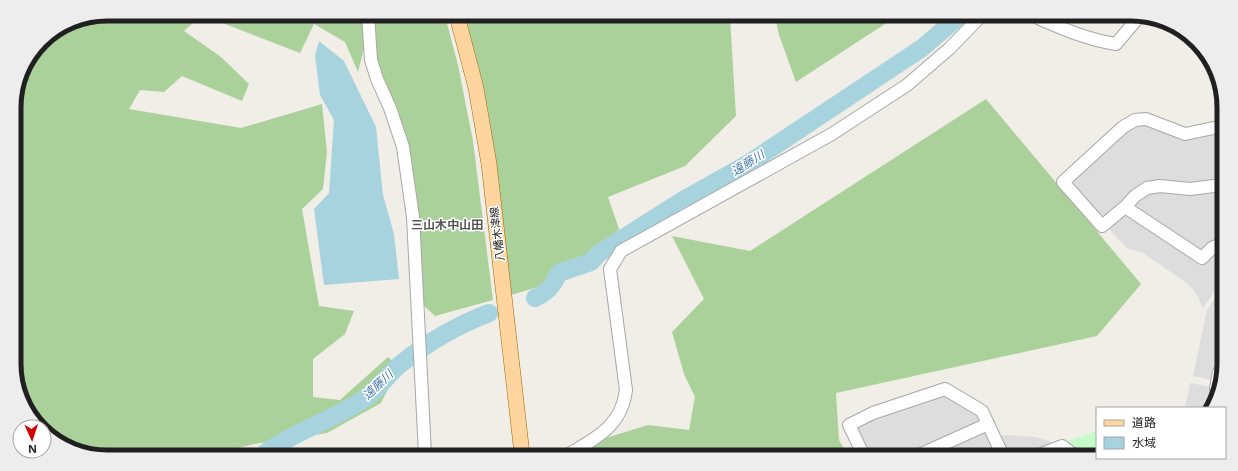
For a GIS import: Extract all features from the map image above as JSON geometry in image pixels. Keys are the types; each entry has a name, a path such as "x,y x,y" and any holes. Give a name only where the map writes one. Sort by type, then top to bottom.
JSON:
{"main road":[{"name":"八幡木津線","path":"458,21 473,75 489,164 522,450"}],"street":[{"path":"368,21 371,60 377,79 390,108 403,147 413,217 425,450"},
{"path":"574,450 610,427 620,414 625,402 626,390 610,269 621,251 832,134 907,85 950,48 976,21"},
{"path":"1045,21 1103,42 1116,44 1135,21"},
{"path":"1217,127 1185,134 1146,119 1135,120 1122,128 1064,182 1102,226 1141,192 1154,187 1190,189 1217,186"},
{"path":"1125,207 1202,258 1212,248 1217,246"},
{"path":"861,450 849,425 873,413 945,389 982,411 1000,450"},
{"path":"930,450 988,424"},
{"path":"1052,450 1062,446 1068,450"}],"shaded area":[{"path":"1149,125 1187,140 1215,134 1217,143 1217,181 1199,184 1145,183 1136,188 1107,215 1101,215 1074,185 1074,180 1132,126"},
{"path":"1217,190 1217,241 1206,248 1197,250 1136,207 1136,201 1153,191"},
{"path":"1121,214 1128,214 1204,265 1212,255 1217,252 1217,288 1203,308 1196,293 1187,283 1143,253 1127,248 1108,228"},
{"path":"1217,295 1217,362 1212,380 1193,376 1207,310"},
{"path":"1190,383 1211,387 1212,391 1206,407 1185,407"},
{"path":"943,395 948,396 979,414 982,418 979,424 922,450 865,450 856,432 858,425 874,417"},
{"path":"981,431 988,434 996,450 940,450"},
{"path":"1008,435 1036,437 1055,443 1039,450 1003,450 998,436"}],"green space":[{"path":"101,21 195,21 184,31 221,57 249,84 242,101 182,76 164,92 140,90 129,109 241,128 322,104 327,152 323,189 302,209 319,306 354,311 345,334 313,359 313,397 340,400 388,357 399,367 381,403 327,433 254,444 230,450 107,450 85,447 59,436 52,431 52,419 40,419 35,412 26,392 21,370 21,101 24,85 32,64 50,42 64,32 79,26"},
{"path":"217,21 362,21 364,48 358,72 345,42 314,24 300,53"},
{"path":"374,21 446,21 458,65 473,141 493,300 435,316 423,305 408,146 395,106 382,77 377,59"},
{"path":"466,21 730,21 736,116 685,166 608,197 619,229 572,277 511,295 482,86"},
{"path":"776,21 889,21 796,82 779,35"},
{"path":"986,99 1141,284 1097,336 836,393 839,440 845,450 585,450 606,438 648,425 689,430 695,397 684,374 672,332 704,299 672,236 750,251"},
{"path":"1096,431 1096,450 1075,450 1065,442"}],"water":[{"path":"319,41 344,61 376,127 383,195 394,234 399,279 324,285 314,209 329,193 334,120 320,95 315,56"}],"waterway":[{"name":"遠藤川","path":"535,298 550,288 559,273 591,262 598,254 683,200 749,163 922,48 954,21"},
{"name":"遠藤川","path":"270,450 289,438 352,406 369,395 397,367 422,348 466,323 489,313"}],"district":[{"name":"三山木中山田","path":"447,225"}]}
